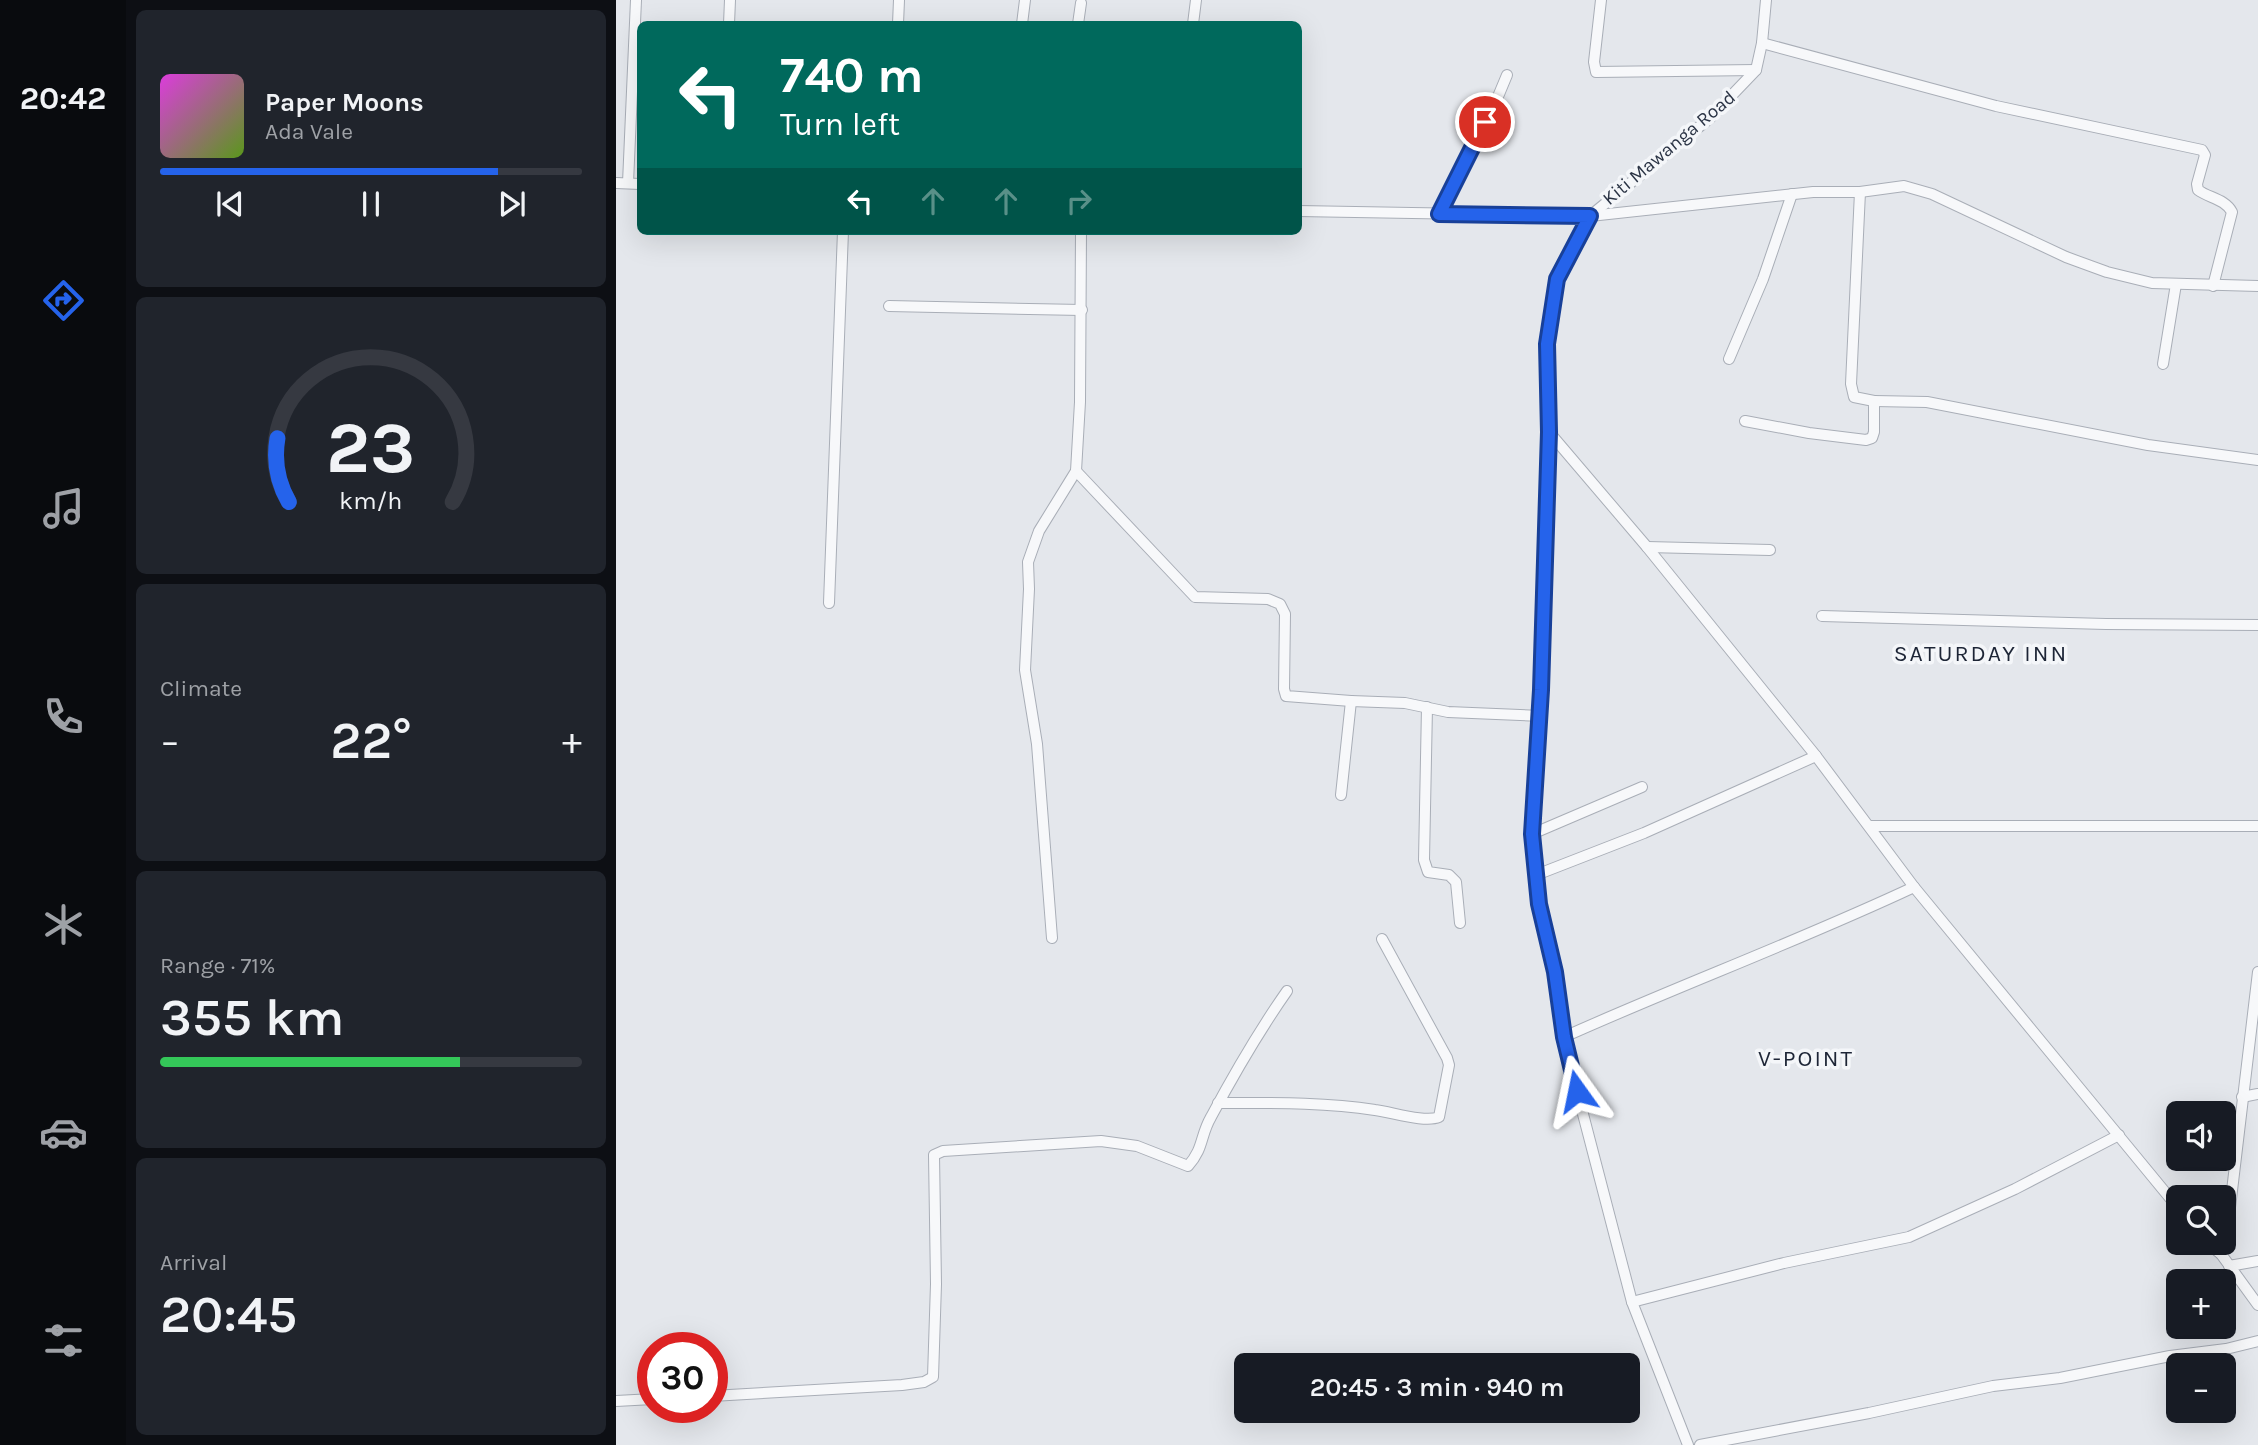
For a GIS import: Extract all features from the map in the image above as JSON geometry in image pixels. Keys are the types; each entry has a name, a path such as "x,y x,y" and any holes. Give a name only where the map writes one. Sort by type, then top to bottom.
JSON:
{"street":[{"path":"628,183 636,0"},
{"path":"729,21 730,0"},
{"path":"898,21 899,0"},
{"path":"1022,21 1025,0"},
{"path":"1193,21 1196,0"},
{"path":"1601,0 1594,62 1596,72 1600,73 1756,70 1762,43 1766,0"},
{"path":"1078,21 1081,3"},
{"path":"1762,43 1996,106 2202,150 2206,155 2197,184 2198,190 2209,198 2224,202 2232,212 2213,286"},
{"name":"Kiti Mawanga Road","path":"1590,216 1710,118 1756,70"},
{"path":"1439,214 1507,75"},
{"path":"616,183 637,184"},
{"path":"1302,211 1590,216 1792,194 1860,192 1904,186 1931,194 2088,266 2152,283 2258,286"},
{"path":"1860,192 1851,384 1854,397 1874,401 1938,404 2148,445 2258,460"},
{"path":"1729,359 1763,279 1792,194"},
{"path":"1590,216 1557,279 1547,344 1549,432 1541,716 1532,834 1539,904 1555,972 1564,1037 1632,1302 1688,1445"},
{"path":"829,603 843,235"},
{"path":"1052,938 1037,744 1025,670 1028,562 1039,531 1076,471 1082,310 1081,235"},
{"path":"2163,365 2176,284"},
{"path":"889,306 1082,310"},
{"path":"1745,421 1866,440 1872,438 1874,432 1874,401"},
{"path":"1549,432 1647,547 1816,756 1914,887 2166,1193"},
{"path":"1076,471 1195,597 1268,599 1280,604 1285,614 1283,688 1286,696 1387,702 1448,712 1541,716"},
{"path":"1647,547 1770,550"},
{"path":"1822,616 2106,624 2258,625"},
{"path":"1341,794 1351,701"},
{"path":"1427,707 1424,860 1428,872 1449,875 1456,882 1460,923"},
{"path":"1536,875 1644,833 1816,756"},
{"path":"1532,834 1642,787"},
{"path":"1870,826 2258,826"},
{"path":"1564,1037 1704,976 1839,922 1914,887"},
{"path":"1218,1103 1297,1103 1374,1110 1429,1119 1439,1117 1449,1065 1447,1058 1382,939"},
{"path":"2232,1185 2258,972"},
{"path":"728,1394 902,1385 924,1382 933,1377 936,1284 934,1155 943,1151 1101,1141 1137,1146 1188,1166 1198,1154 1208,1122 1218,1103 1266,1021 1287,991"},
{"path":"2242,1097 2258,1094"},
{"path":"1632,1302 1784,1263 1909,1237 2015,1189 2119,1135"},
{"path":"2222,1255 2258,1305"},
{"path":"2229,1266 2258,1261"},
{"path":"1700,1445 1993,1386 2060,1378 2258,1341"},
{"path":"616,1401 637,1400"}],"district":[{"name":"SATURDAY INN","path":"1981,653"},
{"name":"V-POINT","path":"1806,1058"}],"route":[{"path":"1485,122 1439,214 1590,216 1557,279 1547,344 1549,432 1541,716 1532,834 1539,904 1555,972 1564,1037 1577,1091"}]}
